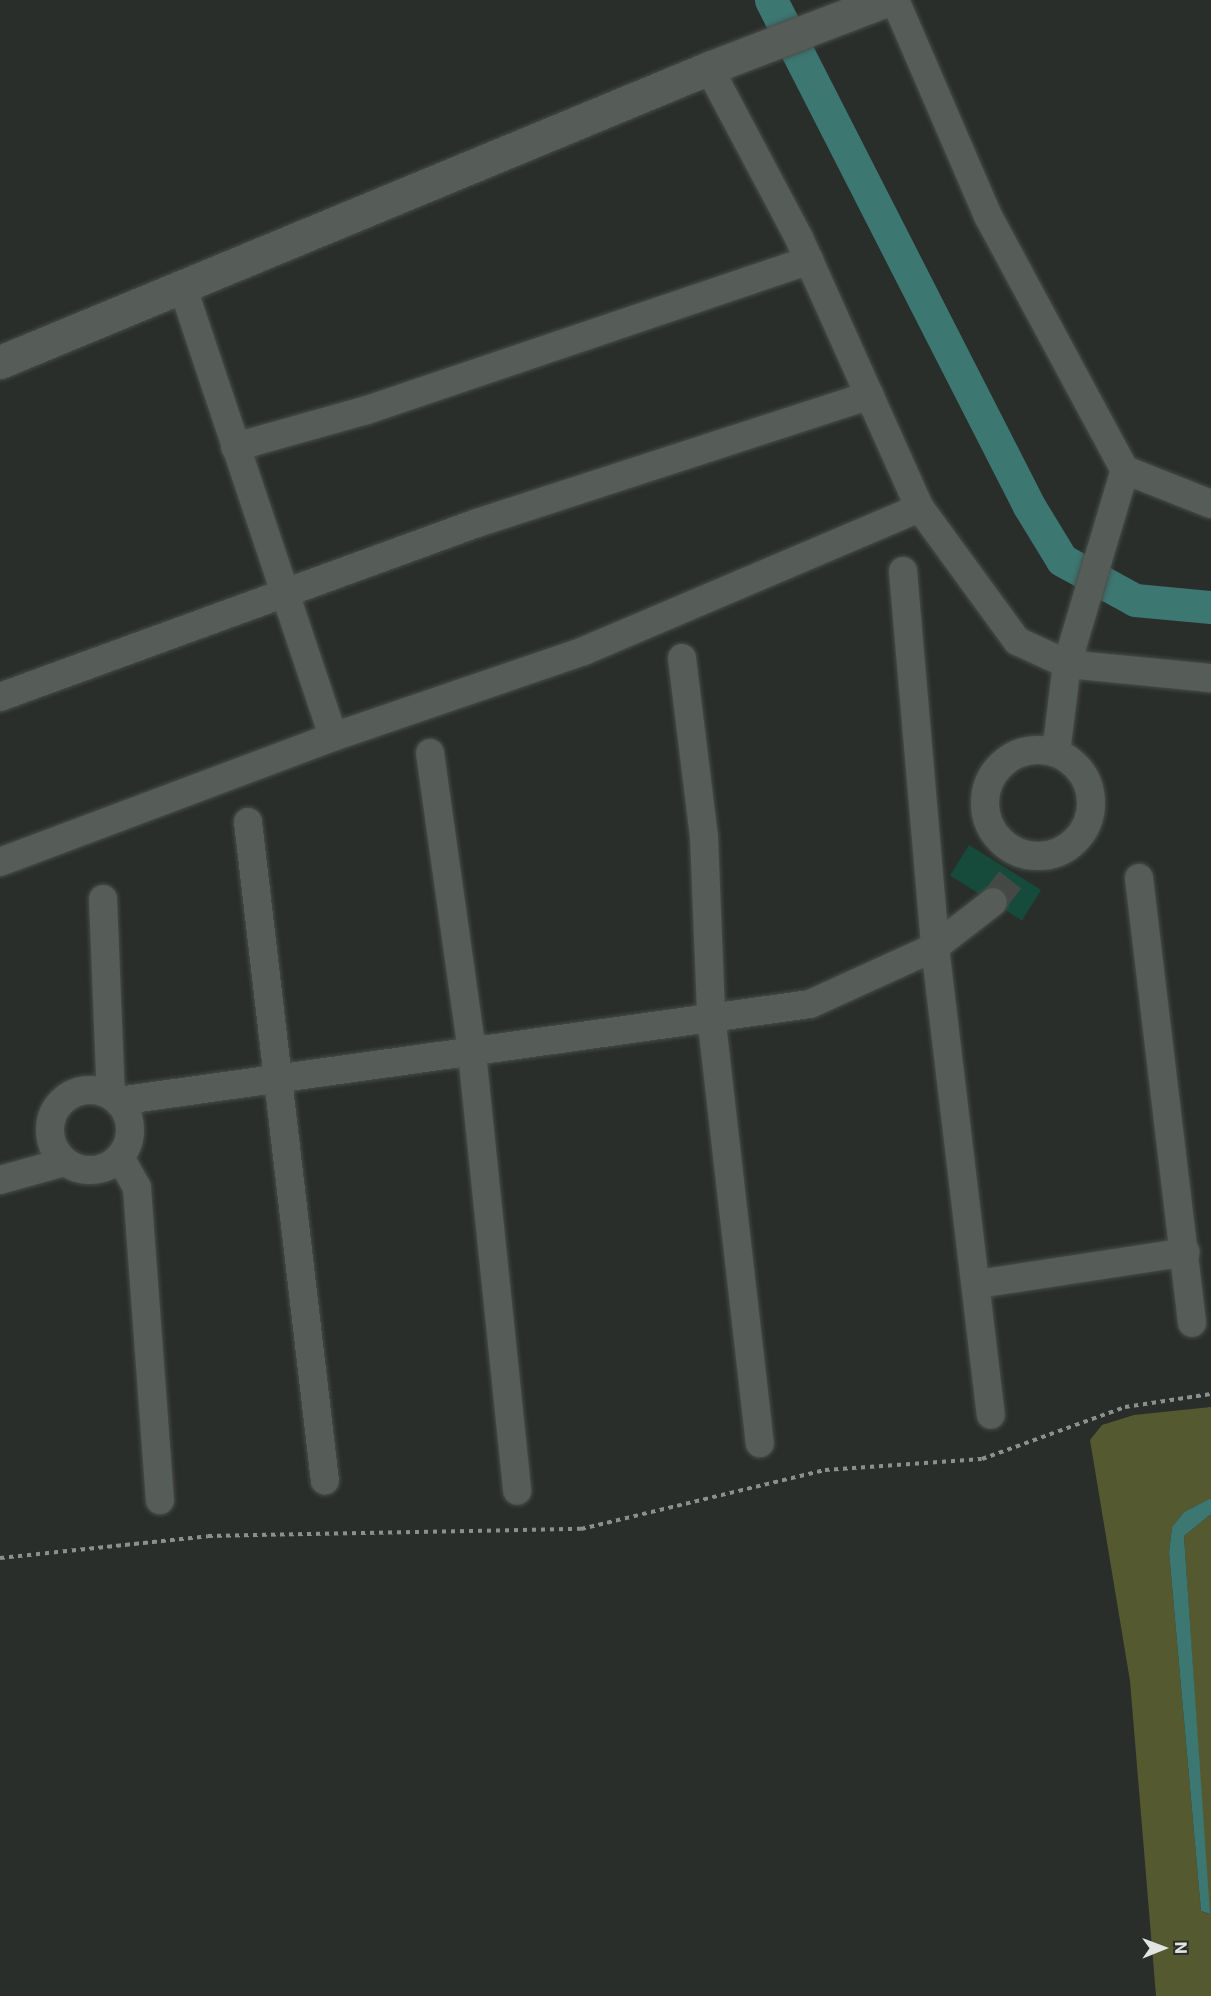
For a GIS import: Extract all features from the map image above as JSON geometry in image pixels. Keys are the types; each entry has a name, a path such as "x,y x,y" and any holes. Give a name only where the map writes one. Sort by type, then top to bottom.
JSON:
{"main road":[{"path":"0,362 709,68 887,0"}],"street":[{"path":"887,0 988,216 1125,470 1211,504"},
{"path":"709,68 808,260 920,508 1017,641 1067,664 1211,678"},
{"path":"235,447 378,406 808,260"},
{"path":"183,288 282,597 333,737"},
{"path":"0,697 282,597 477,524 870,395"},
{"path":"1056,753 1067,664 1125,470"},
{"path":"0,862 333,737 584,651 920,508"},
{"path":"903,571 936,947 978,1284 991,1415"},
{"path":"682,658 704,837 711,1015 760,1443"},
{"path":"1039,749 1056,753 1083,774 1091,808 1077,840 1063,851 1022,865 989,824 987,789 1006,760 1039,749"},
{"path":"430,753 472,1053 517,1491"},
{"path":"248,822 281,1076 325,1481"},
{"path":"1139,878 1186,1252 1192,1323"},
{"path":"0,1180 65,1162 87,1170 111,1165 120,1157 130,1133 129,1120 115,1098 103,899"},
{"path":"65,1162 51,1141 52,1116 58,1104 79,1090 115,1098 472,1053 711,1015 810,1004 936,947 993,902"},
{"path":"120,1157 137,1188 160,1500"},
{"path":"978,1284 1186,1252"}],"path":[{"path":"0,1558 208,1536 581,1529 825,1470 982,1459 1125,1407 1211,1394"}],"green space":[{"path":"1211,1407 1211,1498 1184,1512 1172,1527 1169,1552 1201,1911 1209,1914 1184,1536 1211,1514 1211,1996 1156,1996 1130,1681 1090,1440 1102,1425 1134,1415"}],"water":[{"path":"1211,1498 1211,1514 1184,1536 1210,1914 1201,1911 1169,1552 1172,1527 1184,1512"}],"building":[{"path":"969,845 1041,890 1022,921 950,876"}],"waterway":[{"path":"771,0 1029,506 1062,560 1135,600 1211,607"}],"tunnel":[{"path":"993,902 1014,875"}]}
